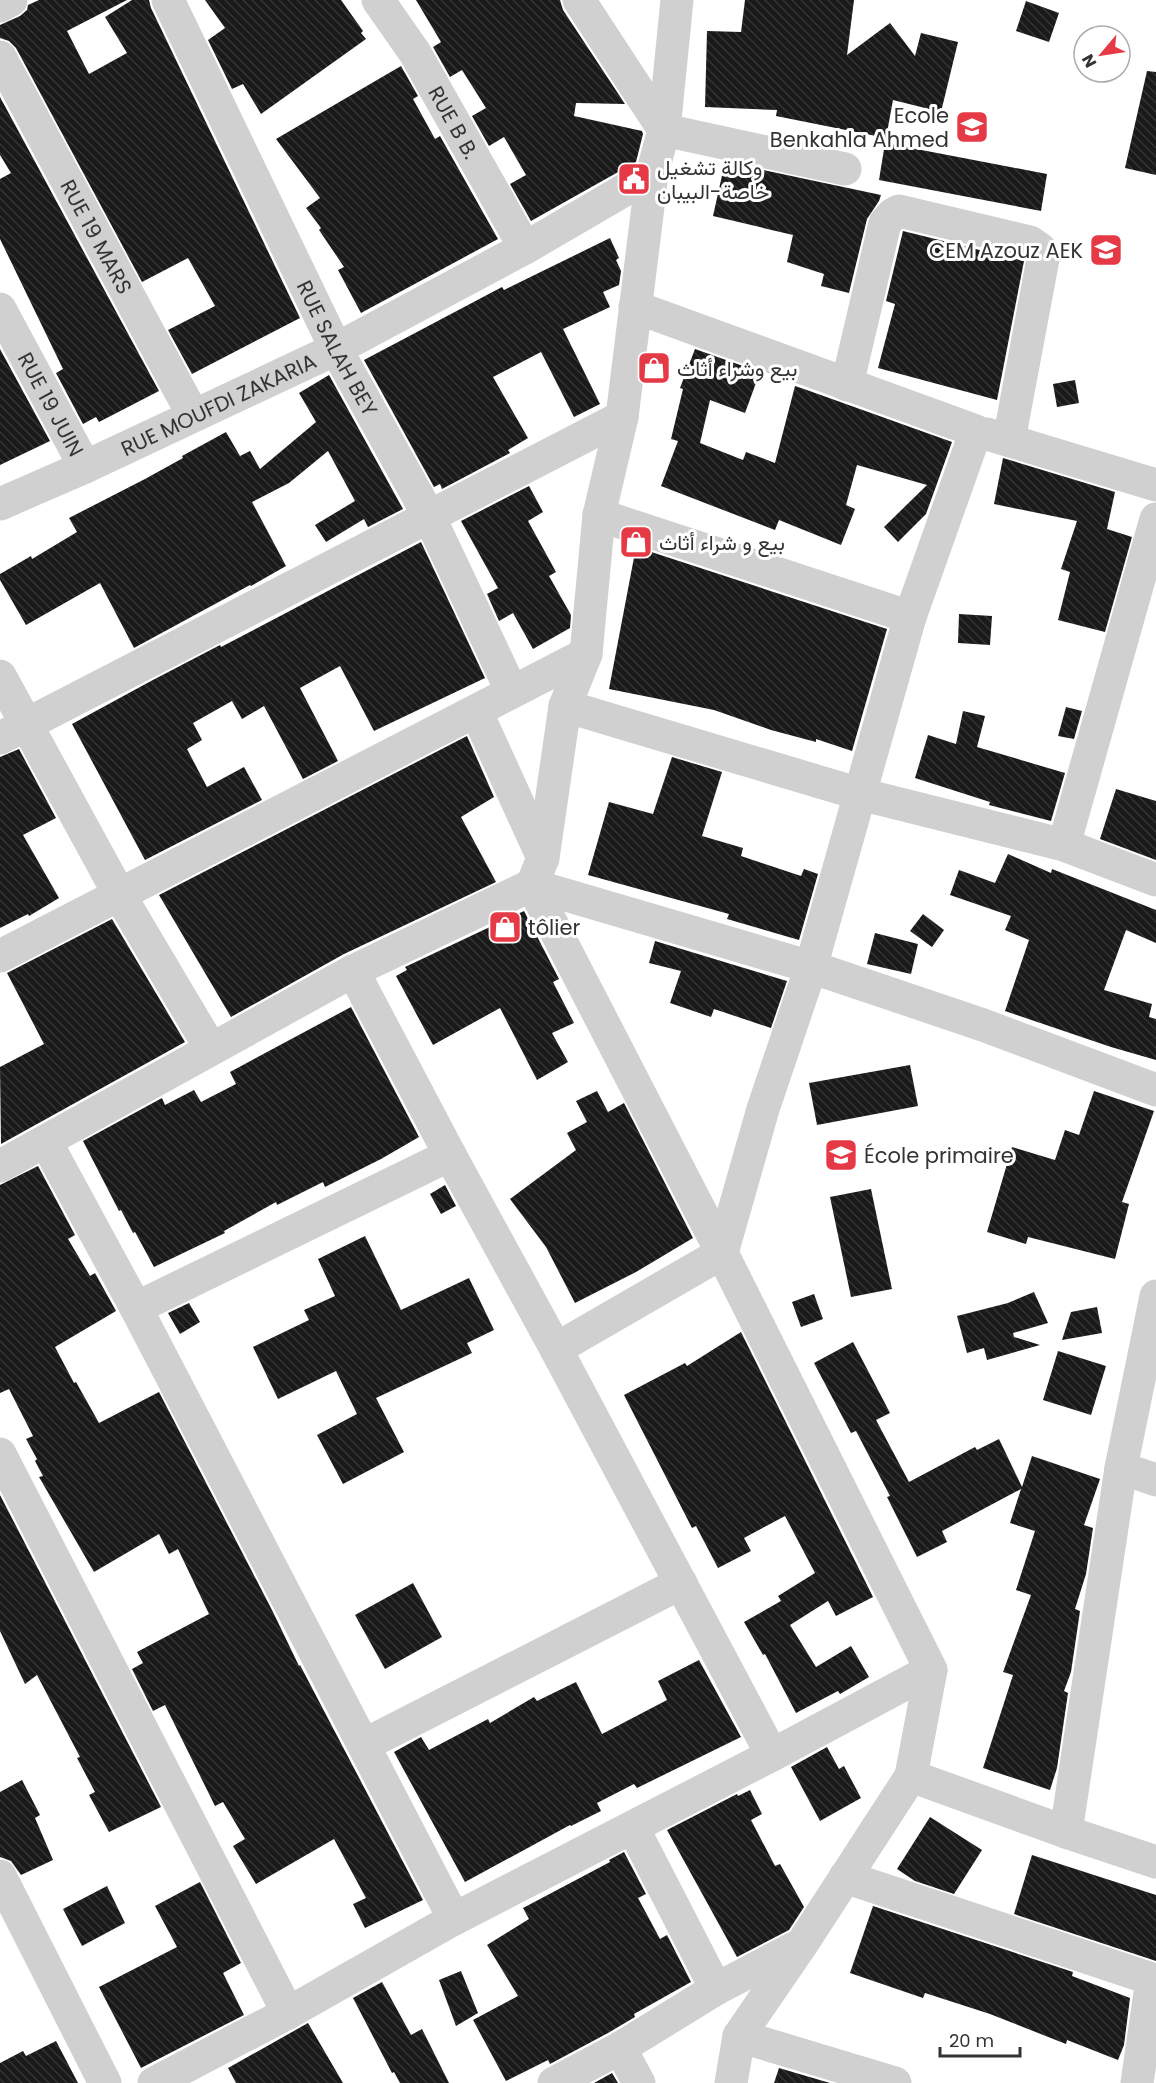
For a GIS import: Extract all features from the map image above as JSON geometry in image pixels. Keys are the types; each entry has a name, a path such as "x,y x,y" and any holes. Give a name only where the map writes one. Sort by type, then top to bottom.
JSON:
{"street":[{"path":"0,6 11,0"},
{"name":"RUE SALAH BEY","path":"168,0 336,349 429,516 513,692"},
{"name":"RUE B B.","path":"378,0 415,53 525,248"},
{"path":"579,0 664,130 845,169"},
{"path":"537,872 565,706 586,654 599,514 622,417 652,174 664,130 677,0"},
{"name":"RUE 19 MARS","path":"0,57 193,415"},
{"name":"RUE MOUFDI ZAKARIA","path":"0,504 85,467 336,349 525,248 652,174"},
{"path":"848,385 885,223 893,214 899,211 1030,242 1040,249 1043,259 1009,440"},
{"path":"635,307 976,430 1156,485"},
{"name":"RUE 19 JUIN","path":"0,309 85,467"},
{"path":"13,731 622,417"},
{"path":"556,1348 722,1253 763,1109 811,967 910,617 976,430"},
{"path":"599,514 910,617"},
{"path":"1064,845 1156,519"},
{"path":"0,956 586,654"},
{"path":"0,676 13,731 119,894 211,1049"},
{"path":"565,706 860,794 1064,845 1156,880"},
{"path":"476,711 537,872 722,1253 931,1670 911,1776 739,2036 731,2083"},
{"path":"0,1166 537,872 983,1025 1156,1090"},
{"path":"353,971 772,1755"},
{"path":"46,1142 136,1308 454,1919"},
{"path":"136,1308 450,1155"},
{"path":"1066,1832 1121,1468 1156,1296"},
{"path":"0,1454 288,2013"},
{"path":"1121,1468 1156,1480"},
{"path":"364,1745 681,1583"},
{"path":"154,2083 191,2074 288,2013 454,1919 633,1828 931,1670"},
{"path":"911,1776 1156,1862"},
{"path":"633,1828 716,1989"},
{"path":"0,1876 10,1921 105,2083"},
{"path":"845,1877 1154,1980 1137,2083"},
{"path":"554,2083 620,2049 716,1989 802,1944"},
{"path":"739,2036 895,2083"},
{"path":"620,2049 639,2083"}],"building":[{"path":"39,0 127,0 67,31 89,74 127,53 105,17 132,0 149,0 300,318 192,374 168,330 215,306 188,258 142,282 16,48 9,41 0,38 0,25 20,16 27,10 28,5"},
{"path":"205,0 341,0 366,39 261,114 243,84 232,89 208,40 225,28"},
{"path":"416,0 560,0 563,10 625,104 576,103 574,116 642,131 636,162 531,221 510,184 526,175 504,137 489,146 472,116 486,108 462,70 450,77 433,47 441,42"},
{"path":"745,0 854,0 847,55 890,23 915,56 921,33 958,42 941,112 893,100 886,138 776,116 777,110 705,107 707,31 741,32"},
{"path":"1026,1 1059,13 1049,42 1016,31"},
{"path":"401,66 418,96 413,99 435,139 440,136 498,239 361,313 338,270 344,267 306,208 320,198 276,139"},
{"path":"1147,71 1156,72 1156,175 1125,168"},
{"path":"0,97 159,391 99,422 96,417 83,424 56,373 63,369 0,239 0,179 11,173 0,155"},
{"path":"885,143 1047,174 1041,211 879,180"},
{"path":"725,162 881,195 867,219 849,293 821,286 824,274 787,262 793,235 713,216"},
{"path":"903,231 1024,261 997,400 878,368 895,304 886,301"},
{"path":"610,238 619,258 616,260 621,271 619,285 603,292 610,307 563,329 600,404 574,417 541,352 493,377 528,438 508,450 510,453 442,489 440,484 434,487 364,360 502,287 504,290"},
{"path":"0,349 50,441 0,465"},
{"path":"695,349 760,372 745,413 710,400 700,443 743,460 746,452 775,463 795,386 952,442 926,514 898,542 884,527 927,485 857,465 846,505 855,509 841,545 779,520 775,530 661,486 678,441 671,439 683,389 680,388"},
{"path":"329,375 403,509 368,527 364,519 326,542 315,525 355,501 328,451 289,483 252,502 286,566 134,648 100,583 26,625 0,580 0,574 31,556 32,559 77,532 69,518 145,479 226,432 240,456 250,451 260,469 316,422 299,393"},
{"path":"1075,380 1079,403 1057,407 1053,384"},
{"path":"1003,458 1115,492 1107,529 1132,537 1105,632 1058,620 1070,572 1061,569 1077,521 994,504"},
{"path":"529,486 543,512 528,521 556,572 549,576 571,615 570,628 533,649 513,613 499,621 487,594 498,588 461,521"},
{"path":"421,542 485,678 374,731 340,666 300,688 338,761 303,779 264,706 242,719 232,701 193,723 202,740 187,749 207,787 244,767 262,800 145,860 72,724"},
{"path":"636,547 887,629 852,751 816,739 816,742 771,730 714,710 609,689"},
{"path":"959,614 992,616 990,645 958,643"},
{"path":"1066,707 1082,711 1074,739 1058,736"},
{"path":"963,711 985,716 977,747 1065,773 1051,821 989,805 990,802 915,778 928,735 956,744"},
{"path":"467,736 494,797 461,817 496,882 344,954 231,1017 159,895"},
{"path":"19,749 56,818 23,835 59,898 29,916 28,914 0,928 0,757"},
{"path":"672,757 722,772 702,836 743,848 741,856 801,876 804,869 818,874 799,940 727,919 729,914 588,875 609,802 653,814"},
{"path":"1116,789 1156,801 1156,860 1100,839"},
{"path":"1008,854 1051,873 1052,869 1156,910 1156,943 1126,930 1104,990 1152,1004 1149,1017 1156,1019 1156,1060 1005,1011 1029,940 1005,930 1011,916 950,895 959,870 995,883"},
{"path":"524,911 559,979 553,982 574,1023 552,1033 568,1062 537,1080 500,1008 433,1045 396,976 407,970 405,967"},
{"path":"923,914 944,930 932,947 910,931"},
{"path":"112,919 185,1042 1,1144 0,1067 44,1044 7,973"},
{"path":"875,933 918,944 911,974 867,964"},
{"path":"655,941 787,981 771,1028 714,1009 711,1017 670,1003 681,971 649,963"},
{"path":"351,1007 419,1137 325,1187 323,1182 277,1205 276,1202 224,1231 225,1233 154,1267 135,1232 133,1233 121,1210 119,1211 83,1141 162,1098 165,1105 194,1090 201,1102 236,1084 230,1072"},
{"path":"910,1065 918,1106 817,1125 809,1083"},
{"path":"597,1091 608,1112 624,1103 693,1238 636,1272 575,1303 546,1247 510,1199 576,1150 567,1133 587,1122 576,1101"},
{"path":"1094,1091 1154,1111 1122,1202 1129,1204 1115,1259 1028,1237 1026,1244 987,1232 1012,1147 1055,1160 1065,1130 1079,1135"},
{"path":"38,1166 75,1235 68,1239 90,1276 95,1273 116,1311 55,1347 99,1423 159,1392 299,1666 423,1900 365,1928 353,1904 366,1898 334,1839 256,1884 233,1846 245,1839 223,1802 215,1806 165,1705 153,1711 132,1669 143,1663 137,1652 209,1614 178,1549 169,1554 159,1534 94,1572 39,1477 43,1476 26,1439 33,1436 9,1389 0,1393 0,1185"},
{"path":"445,1185 456,1206 441,1214 430,1194"},
{"path":"871,1189 892,1289 851,1297 830,1197"},
{"path":"365,1236 401,1310 469,1278 494,1330 467,1343 472,1353 376,1398 404,1452 343,1484 317,1435 357,1414 336,1371 278,1399 253,1347 309,1320 304,1310 335,1296 318,1259"},
{"path":"1034,1292 1048,1323 1013,1333 1014,1337 1040,1345 987,1360 984,1348 967,1353 957,1316 1008,1303"},
{"path":"814,1294 823,1319 801,1327 792,1302"},
{"path":"189,1303 200,1322 180,1334 168,1313"},
{"path":"1097,1307 1102,1333 1062,1340 1071,1312"},
{"path":"741,1332 873,1597 836,1616 828,1601 790,1625 816,1667 851,1646 869,1677 840,1694 838,1691 796,1713 765,1654 763,1655 744,1622 781,1601 778,1596 815,1573 785,1516 744,1538 751,1551 718,1568 696,1526 692,1528 624,1395 685,1363 687,1366"},
{"path":"853,1342 890,1413 876,1420 909,1482 975,1447 977,1450 999,1439 1022,1487 1032,1456 1100,1479 1084,1525 1093,1528 1086,1574 1075,1609 1080,1611 1071,1672 1064,1691 1068,1693 1057,1768 1050,1790 983,1768 1013,1675 1003,1672 1031,1595 1016,1590 1035,1531 1010,1523 1021,1489 942,1531 947,1542 917,1557 887,1497 890,1496 856,1431 851,1433 814,1363"},
{"path":"1058,1351 1106,1366 1091,1415 1043,1400"},
{"path":"0,1495 161,1807 109,1832 89,1795 95,1792 77,1758 80,1757 37,1675 25,1684 0,1631"},
{"path":"413,1583 442,1637 385,1669 355,1615"},
{"path":"699,1660 741,1737 637,1788 634,1784 597,1803 601,1811 570,1825 465,1882 394,1752 421,1737 429,1750 488,1719 490,1723 534,1697 537,1701 576,1682 602,1734 667,1700 658,1681"},
{"path":"827,1747 839,1769 844,1766 861,1798 820,1821 791,1767"},
{"path":"22,1780 40,1815 35,1818 53,1860 21,1875 11,1861 0,1857 0,1792"},
{"path":"750,1790 762,1814 751,1820 775,1866 780,1864 804,1907 789,1930 737,1957 667,1830 737,1794 738,1796"},
{"path":"930,1817 982,1850 954,1894 915,1881 897,1869"},
{"path":"624,1852 646,1894 638,1898 660,1939 667,1935 691,1982 634,2014 635,2017 608,2033 550,2064 548,2060 506,2081 473,2020 518,1996 487,1945 529,1919 523,1908 610,1862 609,1860"},
{"path":"1032,1855 1156,1895 1156,1961 1014,1914"},
{"path":"200,1882 241,1963 223,1973 244,2015 141,2068 99,1987 177,1947 155,1906"},
{"path":"107,1886 125,1923 82,1946 63,1909"},
{"path":"873,1906 1073,1972 1072,1976 1130,1998 1124,2045 1118,2060 1067,2040 1066,2044 990,2014 925,1993 923,1998 850,1973"},
{"path":"461,1971 478,2013 456,2026 439,1980"},
{"path":"382,1982 411,2035 422,2029 449,2083 400,2083 394,2072 392,2073 353,1998"},
{"path":"308,2023 343,2083 236,2083 228,2068"},
{"path":"56,2041 78,2083 0,2083 0,2063 23,2051 26,2056"},
{"path":"779,2068 830,2083 774,2083"},
{"path":"612,2073 618,2083 594,2083"}],"place":[{"name":"Ecole Benkahla Ahmed","path":"972,127"},
{"name":"وكالة تشغيل خاصة-البيبان","path":"634,179"},
{"name":"CEM Azouz AEK","path":"1106,250"},
{"name":"بيع وشراء أثاث","path":"654,368"},
{"name":"بيع و شراء أثاث","path":"636,542"},
{"name":"tôlier","path":"505,927"},
{"name":"École primaire","path":"841,1155"}]}
